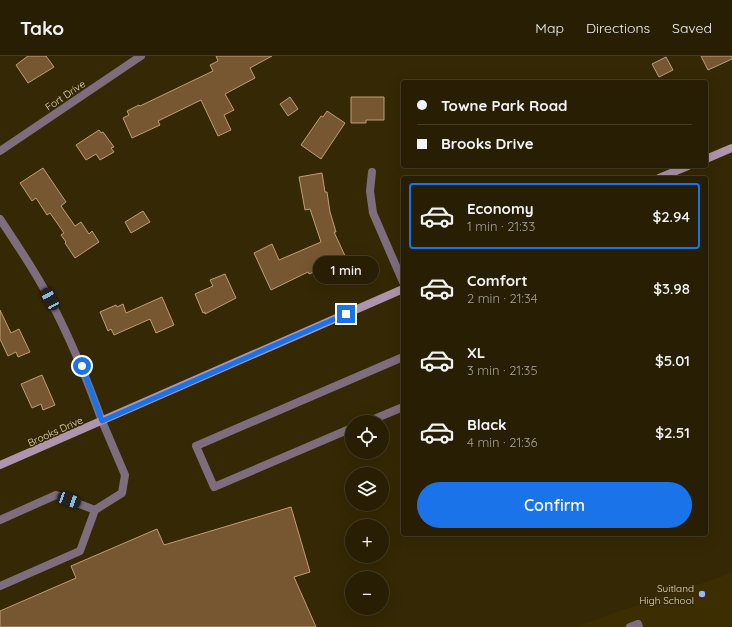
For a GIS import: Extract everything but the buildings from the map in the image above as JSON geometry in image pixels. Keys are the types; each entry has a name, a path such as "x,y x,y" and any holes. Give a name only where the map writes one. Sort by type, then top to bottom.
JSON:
{"street":[{"name":"Fort Drive","path":"0,151 141,56"},
{"path":"708,158 732,148"},
{"path":"664,176 683,168"},
{"path":"372,172 370,191 373,213 401,277"},
{"path":"0,219 26,258 50,299 82,366 102,421 125,475 122,493 95,510 80,551 0,586"},
{"name":"Brooks Drive","path":"0,465 401,290"},
{"path":"345,431 214,488 196,446 401,358"},
{"path":"384,415 401,408"},
{"path":"0,520 56,495 95,510"},
{"path":"630,627 638,624 639,627"}],"shaded area":[{"name":"Suitland High School","path":"732,573 732,627 576,627 611,614"}],"place":[{"name":"Suitland High School","path":"702,594"}],"route":[{"path":"82,366 102,421 346,314"}]}
